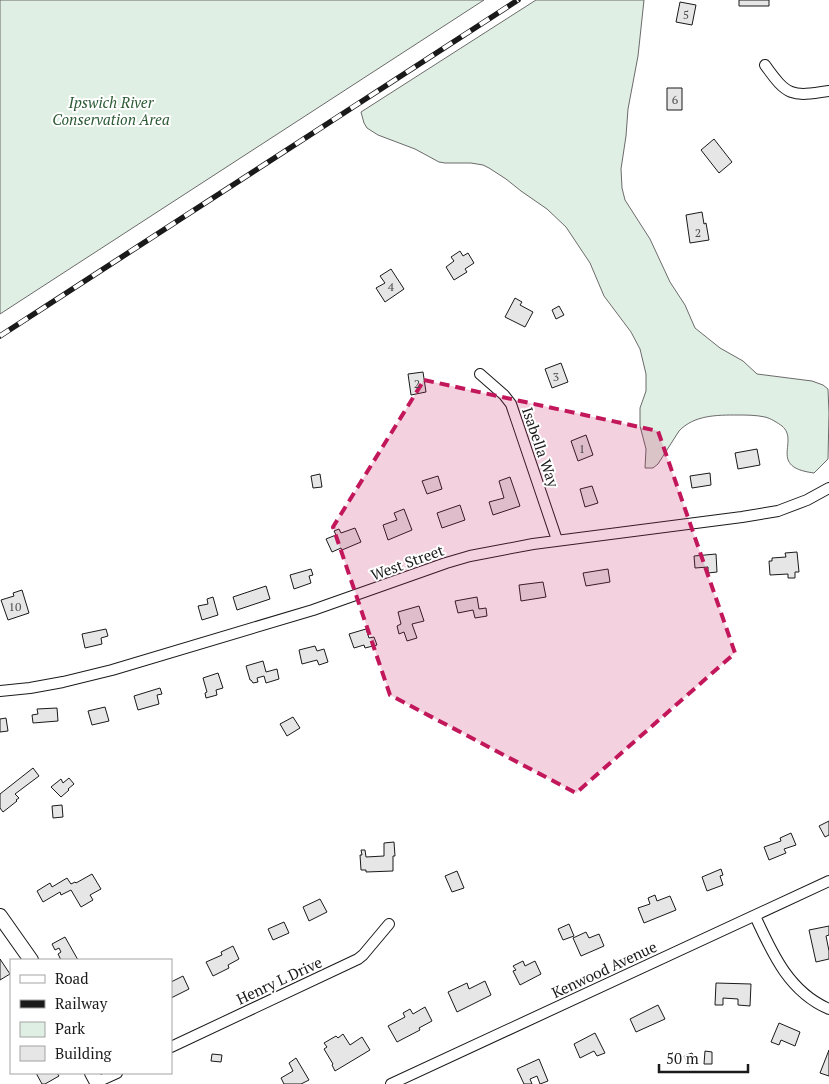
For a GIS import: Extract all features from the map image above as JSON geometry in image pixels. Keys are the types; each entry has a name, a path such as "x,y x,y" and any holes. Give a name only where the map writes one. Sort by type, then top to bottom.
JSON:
{"street":[{"path":"765,65 778,83 789,92 801,94 829,91"},
{"name":"Isabella Way","path":"480,374 504,395 511,404 557,540"},
{"name":"West Street","path":"0,691 62,682 112,670 313,610 446,563 499,550 557,540 772,512 797,505 829,488"},
{"name":"Kenwood Avenue","path":"391,1084 412,1080 443,1059 829,881"},
{"path":"0,916 30,959"},
{"path":"755,916 774,956 789,979 804,994 829,1009"},
{"name":"Henry L Drive","path":"172,1047 358,959 389,924"},
{"path":"95,1081 114,1074"}],"highlighted area":[{"path":"424,380 658,431 735,653 576,793 390,695 333,527"}],"green space":[{"name":"Ipswich River Conservation Area","path":"0,0 484,0 0,314"},
{"path":"536,0 644,0 638,56 628,109 621,169 625,200 650,239 670,282 685,305 695,328 720,348 743,361 757,374 812,381 828,389 828,459 814,473 800,470 792,465 787,453 787,432 782,426 767,418 747,415 706,417 692,422 679,431 658,464 653,468 645,468 646,449 640,426 640,408 646,391 646,374 640,349 631,332 604,296 590,263 566,227 547,209 489,168 471,163 439,162 415,149 378,135 367,128 364,123 361,112"}],"building":[{"path":"739,0 769,0 769,6 739,6"},
{"path":"680,2 696,5 692,25 676,22"},
{"path":"667,88 682,88 682,110 667,110"},
{"path":"714,139 732,162 719,173 701,150"},
{"path":"702,212 709,240 690,243 686,215"},
{"path":"460,251 463,256 468,253 474,263 465,269 467,272 454,280 446,267 454,261 451,257"},
{"path":"391,269 404,289 385,302 376,288 385,283 380,276"},
{"path":"515,298 522,302 520,305 533,312 525,327 505,317"},
{"path":"559,306 564,315 556,319 552,310"},
{"path":"561,363 568,382 552,388 545,369"},
{"path":"423,372 426,392 411,395 408,374"},
{"path":"586,435 593,455 578,461 571,441"},
{"path":"757,449 760,465 738,469 735,453"},
{"path":"710,473 711,485 692,488 690,476"},
{"path":"320,474 322,487 313,488 311,476"},
{"path":"438,476 442,489 427,494 422,481"},
{"path":"510,477 520,506 493,515 489,502 504,498 499,481"},
{"path":"592,486 598,503 585,507 580,489"},
{"path":"460,505 465,520 442,528 437,513"},
{"path":"404,509 412,530 388,540 383,525 397,520 394,513"},
{"path":"355,528 361,542 332,552 326,539 336,535 334,531 339,529 341,533"},
{"path":"797,552 799,572 795,572 795,578 788,578 788,574 770,575 769,561 772,561 772,558 786,557 785,553"},
{"path":"716,554 717,572 708,573 708,567 695,568 694,556"},
{"path":"311,569 313,575 309,576 311,583 294,589 290,575"},
{"path":"608,569 610,582 586,586 583,573"},
{"path":"543,582 546,597 521,601 519,585"},
{"path":"266,586 270,599 237,610 233,597"},
{"path":"22,590 29,613 8,620 1,600 14,596 13,593"},
{"path":"213,597 218,615 202,620 198,606 208,604 207,599"},
{"path":"477,597 479,609 486,608 487,616 475,618 473,610 458,613 455,601"},
{"path":"419,606 424,621 412,624 417,638 407,641 404,632 399,634 397,626 401,624 398,612"},
{"path":"106,629 108,636 101,638 102,644 85,648 82,634"},
{"path":"366,629 369,638 374,637 377,645 365,648 364,645 354,648 349,634"},
{"path":"315,646 317,651 324,649 328,662 319,665 317,660 302,664 299,650"},
{"path":"263,661 266,672 277,669 279,679 266,683 264,676 257,678 258,682 253,683 250,680 246,666"},
{"path":"218,673 223,688 216,690 217,695 206,698 205,693 207,692 203,678"},
{"path":"160,688 162,694 157,695 159,704 138,710 134,696"},
{"path":"105,707 109,721 92,725 88,711"},
{"path":"57,708 58,721 33,723 32,715 38,714 37,709"},
{"path":"293,717 300,728 287,736 280,724"},
{"path":"6,718 8,731 0,732 0,719"},
{"path":"33,768 39,776 15,794 19,798 17,801 3,812 0,808 0,794"},
{"path":"69,778 74,784 61,797 51,787 61,779 63,783"},
{"path":"62,805 63,817 53,818 52,806"},
{"path":"829,821 829,835 825,837 819,826"},
{"path":"791,833 796,845 784,849 786,853 769,860 764,847 781,841 780,838"},
{"path":"394,842 393,871 366,872 366,870 361,870 361,850 365,850 366,857 384,856 384,843"},
{"path":"721,869 723,875 720,876 723,885 707,891 702,877"},
{"path":"457,871 464,888 452,892 445,876"},
{"path":"92,874 101,889 90,895 93,900 81,907 71,890 61,895 60,892 43,902 37,891 50,883 52,887 67,878 71,884 76,883"},
{"path":"655,895 657,901 670,896 676,910 644,923 638,908 650,904 648,898"},
{"path":"320,899 327,912 309,921 303,907"},
{"path":"284,922 289,933 273,940 268,929"},
{"path":"569,924 574,936 563,940 558,929"},
{"path":"829,926 829,935 826,936 829,959 816,962 809,930"},
{"path":"586,932 589,938 599,934 604,946 581,956 573,938"},
{"path":"65,937 77,959 60,959 58,954 61,952 59,948 55,950 52,944"},
{"path":"233,946 239,959 228,965 229,968 213,976 206,962 222,955 221,952"},
{"path":"0,959 10,974 0,980"},
{"path":"523,961 525,966 535,961 541,974 520,985 513,971 516,970 513,966"},
{"path":"183,976 189,989 172,998 172,982"},
{"path":"485,981 491,995 457,1012 448,992 467,983 469,989"},
{"path":"716,983 751,984 750,1006 738,1005 738,999 723,998 723,1005 715,1005"},
{"path":"658,1005 665,1019 636,1032 630,1019"},
{"path":"425,1007 432,1021 419,1028 420,1030 397,1042 388,1026 405,1017 403,1013 410,1009 413,1014"},
{"path":"779,1023 800,1032 795,1046 781,1040 779,1045 771,1042"},
{"path":"595,1033 605,1053 597,1056 594,1051 580,1058 574,1044"},
{"path":"343,1034 350,1045 362,1037 370,1050 335,1071 324,1049 327,1047 324,1043"},
{"path":"829,1050 829,1076 820,1073"},
{"path":"705,1051 712,1052 712,1064 704,1064"},
{"path":"692,1053 695,1063 689,1066 684,1056"},
{"path":"212,1054 222,1055 221,1062 211,1061"},
{"path":"296,1058 309,1080 301,1084 284,1084 281,1078 293,1071 289,1063"},
{"path":"539,1059 548,1081 540,1084 537,1076 530,1079 532,1084 524,1084 517,1069"},
{"path":"37,1074 58,1074 59,1076 45,1084 42,1084"}],"railway":[{"path":"0,336 518,0"}]}
